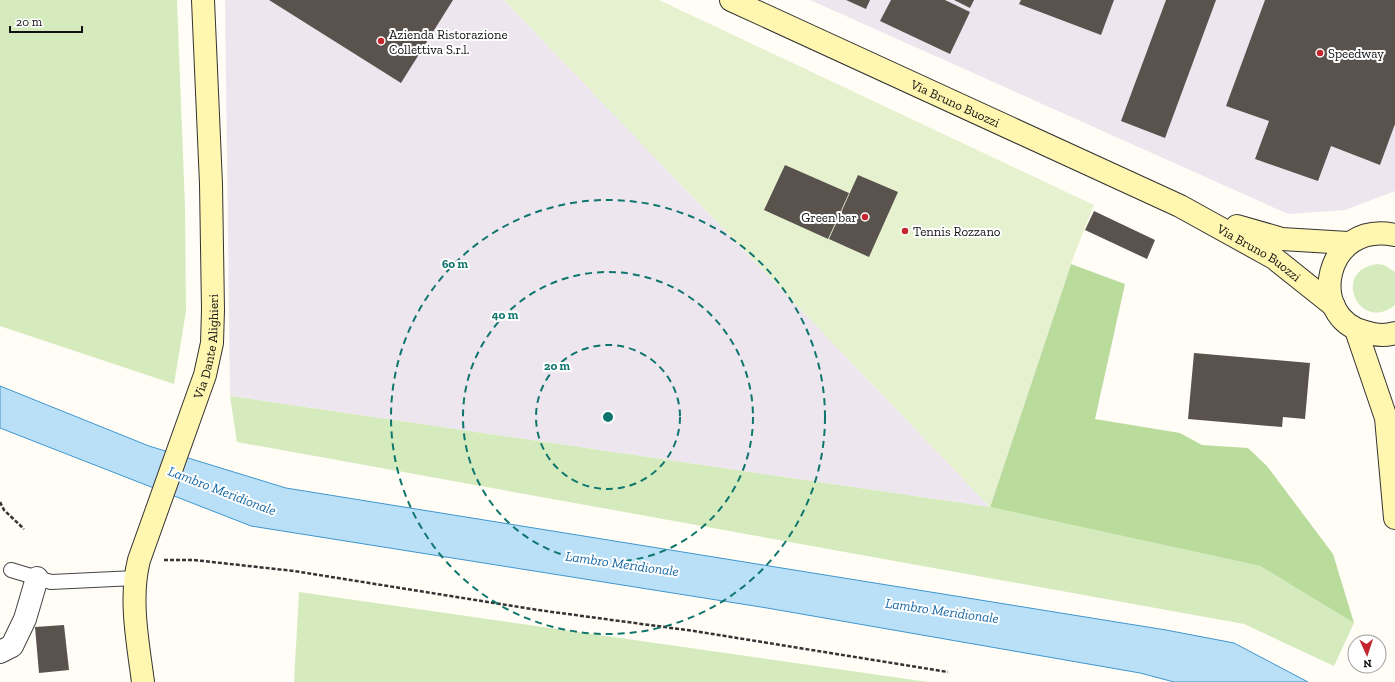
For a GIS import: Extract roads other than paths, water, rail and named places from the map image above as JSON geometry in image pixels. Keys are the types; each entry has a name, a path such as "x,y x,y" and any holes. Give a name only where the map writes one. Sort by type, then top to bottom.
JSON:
{"main road":[{"name":"Via Dante Alighieri","path":"143,682 138,635 140,561 208,362 212,343 213,310 211,184 203,0"},
{"name":"Via Bruno Buozzi","path":"731,0 1180,206 1274,258 1334,306"},
{"name":"Via Bruno Buozzi","path":"1180,206 1259,234 1282,239 1348,243"},
{"path":"1391,230 1371,233 1348,243 1333,263 1329,284 1334,306 1344,320 1356,330 1375,335 1395,333"},
{"path":"1356,330 1386,418 1395,518"}],"street":[{"path":"0,652 12,646 25,619 37,578"}],"lane":[{"path":"11,570 51,582 140,561"}],"water":[{"name":"Lambro Meridionale","path":"0,386 149,446 286,488 1166,630 1234,643 1308,682 1174,682 1140,673 767,608 251,526 0,428"}],"place":[{"name":"Azienda Ristorazione Collettiva S.r.l.","path":"381,41"},
{"name":"Speedway","path":"1320,53"},
{"name":"Green bar","path":"865,217"},
{"name":"Tennis Rozzano","path":"905,231"}]}
